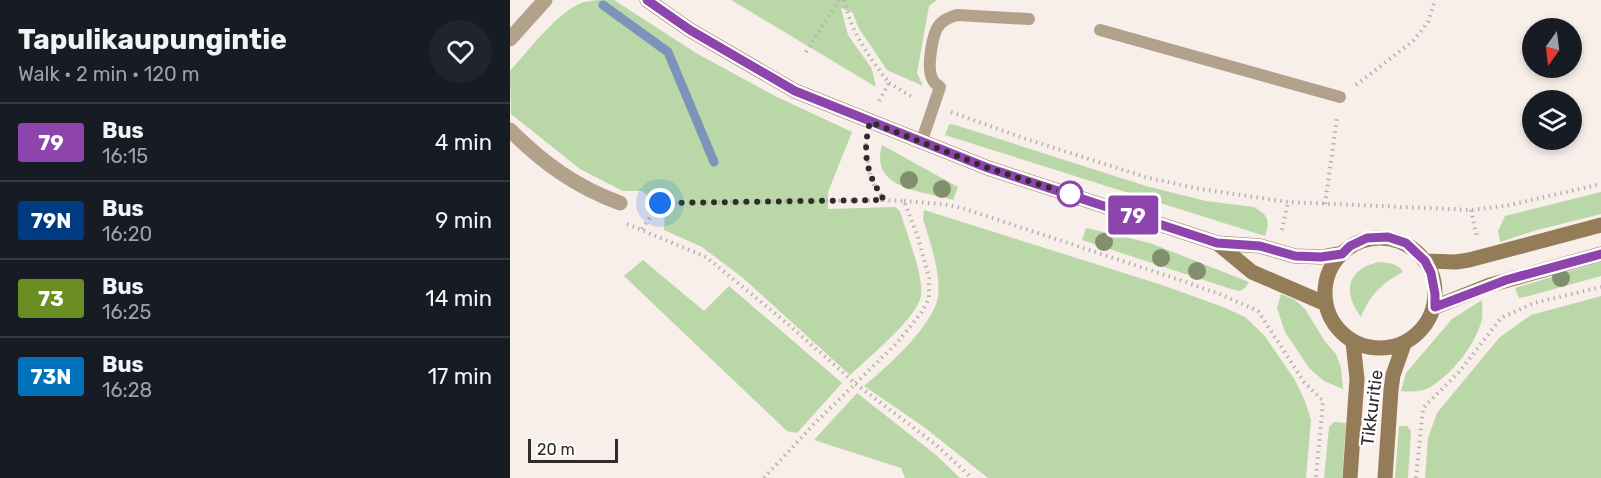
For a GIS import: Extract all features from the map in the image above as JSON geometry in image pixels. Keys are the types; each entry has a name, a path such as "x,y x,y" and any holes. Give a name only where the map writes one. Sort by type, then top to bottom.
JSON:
{"main road":[{"path":"647,0 690,30 795,91 988,168 1217,243 1260,246 1295,256 1321,257 1342,254"},
{"path":"1425,261 1469,260 1601,225"},
{"path":"1388,237 1406,243 1425,261 1434,284 1435,307 1425,327 1404,344 1375,349 1353,342 1330,320 1324,303 1329,276 1342,254 1350,246 1367,238 1388,237"},
{"path":"1217,243 1252,272 1324,303"},
{"path":"1435,307 1490,285 1601,254"},
{"name":"Tikkuritie","path":"1350,478 1357,379 1353,342"},
{"name":"Tikkuritie","path":"1384,478 1393,375 1404,344"}],"street":[{"path":"510,39 545,0"},
{"path":"510,130 554,169 598,195 620,203"}],"lane":[{"path":"921,143 940,87 932,80 929,68 934,34 939,25 949,17 957,15 1029,19"},
{"path":"1100,30 1340,98"}],"path":[{"path":"806,52 838,0"},
{"path":"844,0 853,30 888,83 934,106 1023,138 1149,178 1211,191 1288,202 1471,210 1510,205 1601,184"},
{"path":"1325,204 1340,98 1413,41 1428,22 1435,0"},
{"path":"884,200 872,181 864,144 870,122 888,83"},
{"path":"972,478 935,444 856,384 788,324 706,258 642,229 660,203 884,200 942,204 962,208 1180,280 1258,311 1304,382 1323,400 1316,478"},
{"path":"764,478 815,423 897,343 921,313 928,299 929,278 918,237 904,201"},
{"path":"1416,478 1423,408 1460,371 1501,318 1534,303 1601,287"}],"green space":[{"path":"614,0 696,53 775,96 852,132 828,192 828,209 895,207 900,211 920,277 921,296 911,315 850,375 743,278 702,247 664,230 665,210 642,191 623,191 580,169 511,114 510,71 564,13 584,2"},
{"path":"731,0 937,0 929,6 917,73 923,86 887,70 858,27 853,13 841,8 848,35 872,69 876,87"},
{"path":"952,124 1146,186 1206,201 1254,207 1267,219 1268,226 1265,236 945,135 949,125"},
{"path":"882,145 958,187 953,200 914,191 891,180 880,160"},
{"path":"1601,192 1601,214 1500,242 1498,231 1505,216"},
{"path":"924,210 1162,285 1245,317 1264,335 1295,380 1305,401 1311,420 1306,478 988,478 924,427 864,386 884,369 918,333 927,321 938,297 938,278 923,219"},
{"path":"1086,228 1150,243 1249,282 1240,291 1231,289 1082,240"},
{"path":"643,260 704,311 729,286 842,383 797,433 787,431 624,276"},
{"path":"1379,262 1396,265 1403,272 1378,290 1368,302 1361,317 1351,299 1351,283 1360,270"},
{"path":"1601,262 1601,276 1519,298 1515,288"},
{"path":"1281,294 1295,300 1305,309 1324,340 1336,354 1341,368 1343,389 1324,381 1309,368 1285,332 1277,308"},
{"path":"1601,296 1601,478 1425,478 1428,438 1437,413 1499,338 1531,315"},
{"path":"1482,300 1479,329 1468,349 1454,367 1429,388 1401,391 1406,373 1452,319"},
{"path":"857,393 936,455 960,478 905,478 901,468 814,440"},
{"path":"1334,422 1346,423 1342,478 1324,478 1329,427"},
{"path":"1399,426 1407,426 1411,431 1408,478 1395,478"}],"waterway":[{"path":"603,5 668,52 714,162"}],"bus line":[{"name":"79","path":"647,0 690,30 795,91 988,168 1217,243 1260,246 1295,256 1321,257 1342,254 1350,246 1367,238 1388,237 1406,243 1425,261 1431,273 1435,307 1490,285 1601,254"}],"route":[{"path":"660,203 884,200 872,181 864,144 870,122 988,168 1075,196 1070,194"}]}
